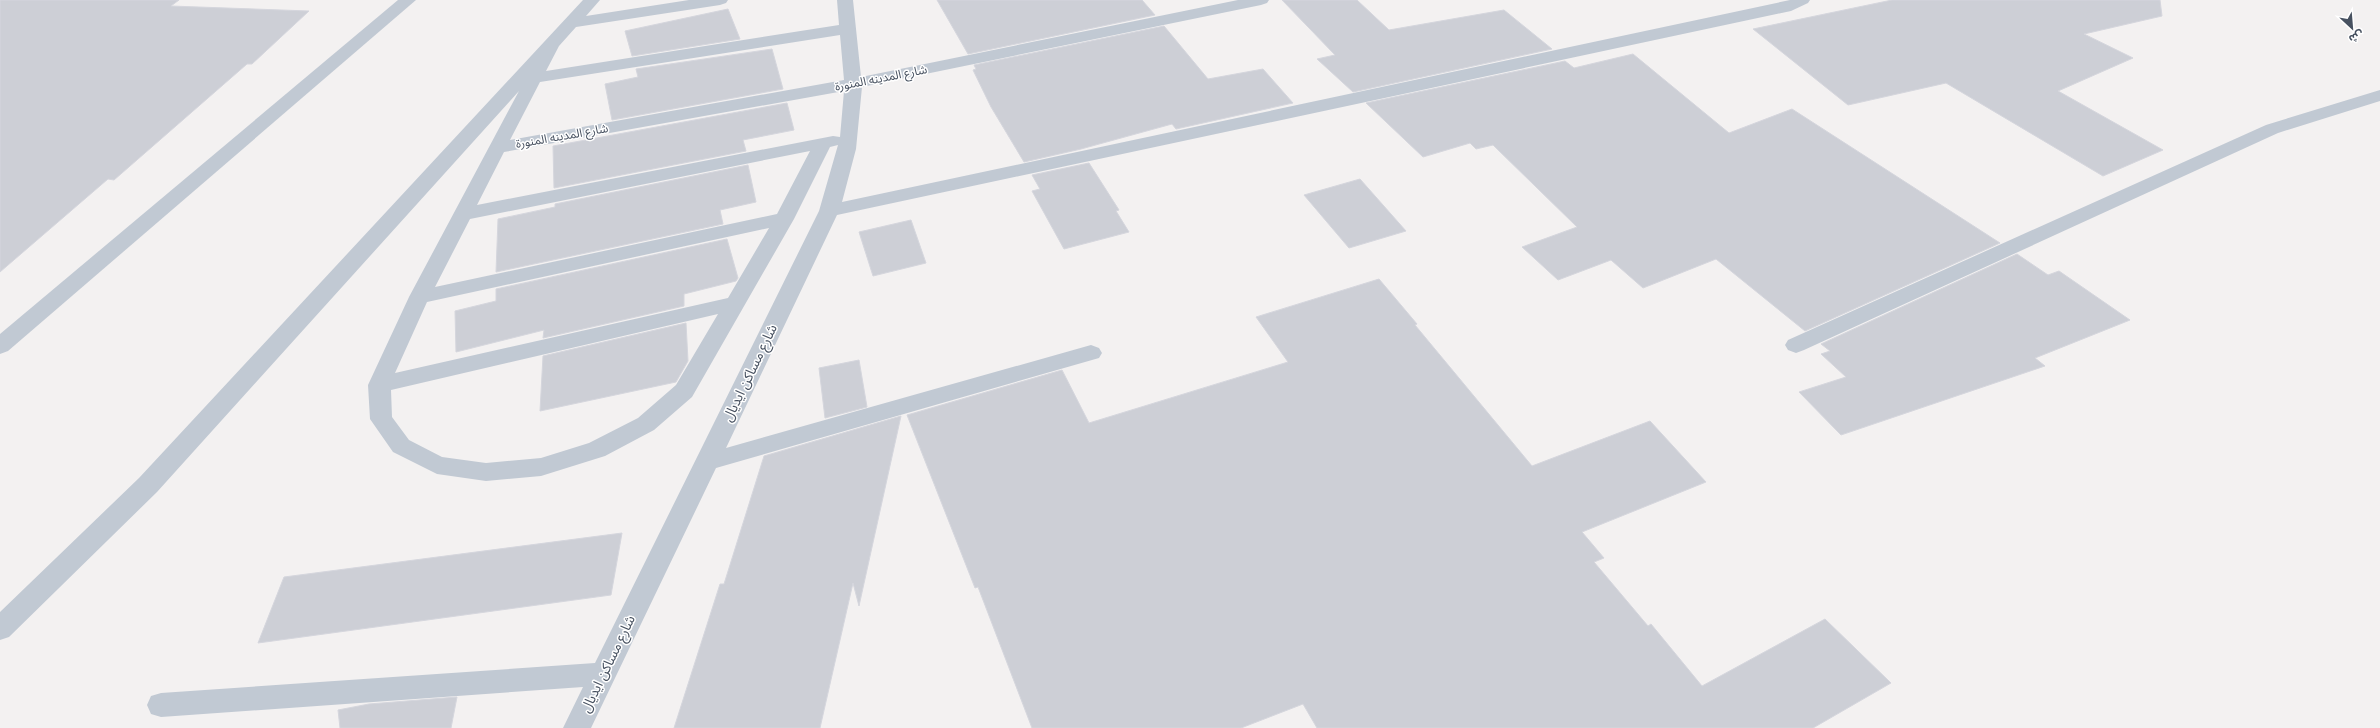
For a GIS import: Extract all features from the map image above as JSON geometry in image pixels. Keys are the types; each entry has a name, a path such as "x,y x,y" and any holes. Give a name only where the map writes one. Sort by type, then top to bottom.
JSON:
{"street":[{"path":"4,338 408,0"},
{"path":"0,628 148,485 592,0"},
{"path":"571,23 720,0"},
{"name":"شارع مساكن ايديال","path":"577,728 829,211 842,176 852,112 853,84 845,0"},
{"name":"شارع المدينه المنورة","path":"498,148 853,84 1261,0"},
{"path":"829,211 1783,7 1802,0"},
{"path":"535,78 847,29"},
{"path":"554,42 419,297 379,385 381,419 401,446 436,465 486,472 541,467 597,450 646,424 684,391 784,219 823,143"},
{"path":"1796,345 2272,129 2380,94"},
{"path":"463,214 848,138"},
{"path":"419,297 784,219"},
{"path":"379,385 736,303"},
{"path":"706,462 1091,352"},
{"path":"161,705 603,674"}],"building":[{"path":"0,0 179,0 171,6 309,11 252,64 247,64 114,180 108,179 0,272"},
{"path":"937,0 1142,0 1155,15 968,54"},
{"path":"1282,0 1357,0 1389,30 1504,10 1552,49 1353,92 1317,59 1335,55"},
{"path":"1892,0 2160,0 2162,16 2084,34 2133,58 2058,91 2163,150 2103,176 1946,83 1848,105 1753,29"},
{"path":"728,9 740,39 632,56 625,31"},
{"path":"1164,26 1208,79 1263,69 1293,103 1176,129 1172,124 1081,149 1024,162 991,107 973,70 976,69 974,65"},
{"path":"772,49 783,89 612,120 605,84 638,77 636,69"},
{"path":"1633,54 1729,133 1792,109 2000,243 1805,331 1716,259 1643,288 1611,260 1558,280 1522,247 1577,227 1493,145 1476,149 1470,143 1423,157 1366,103 1565,61 1574,68"},
{"path":"787,103 794,130 743,140 746,151 554,188 553,146"},
{"path":"1089,163 1119,210 1116,211 1129,232 1064,249 1032,191 1040,189 1032,175"},
{"path":"748,165 756,202 720,210 723,224 496,272 498,219 555,207 555,204"},
{"path":"1360,179 1406,231 1349,248 1304,195"},
{"path":"911,220 926,263 873,276 859,232"},
{"path":"727,239 738,278 736,281 684,294 684,306 543,338 544,330 456,352 455,311 496,301 496,289"},
{"path":"2017,254 2048,275 2059,271 2130,320 2035,358 2045,366 1841,435 1799,392 1846,377 1821,354 1830,351 1821,344"},
{"path":"1379,279 1417,324 1415,325 1532,466 1650,421 1706,482 1582,532 1604,558 1594,562 1648,626 1651,624 1702,686 1825,619 1891,683 1813,728 1317,728 1303,704 1241,728 1032,728 978,587 975,588 907,415 1062,370 1089,423 1288,362 1256,317"},
{"path":"686,323 688,361 676,382 540,411 543,356"},
{"path":"859,360 867,407 825,418 819,368"},
{"path":"901,416 859,606 853,583 820,728 674,728 720,584 724,584 764,456"},
{"path":"622,533 611,595 258,643 284,577"},
{"path":"457,697 451,728 340,728 338,710 369,704"}]}
